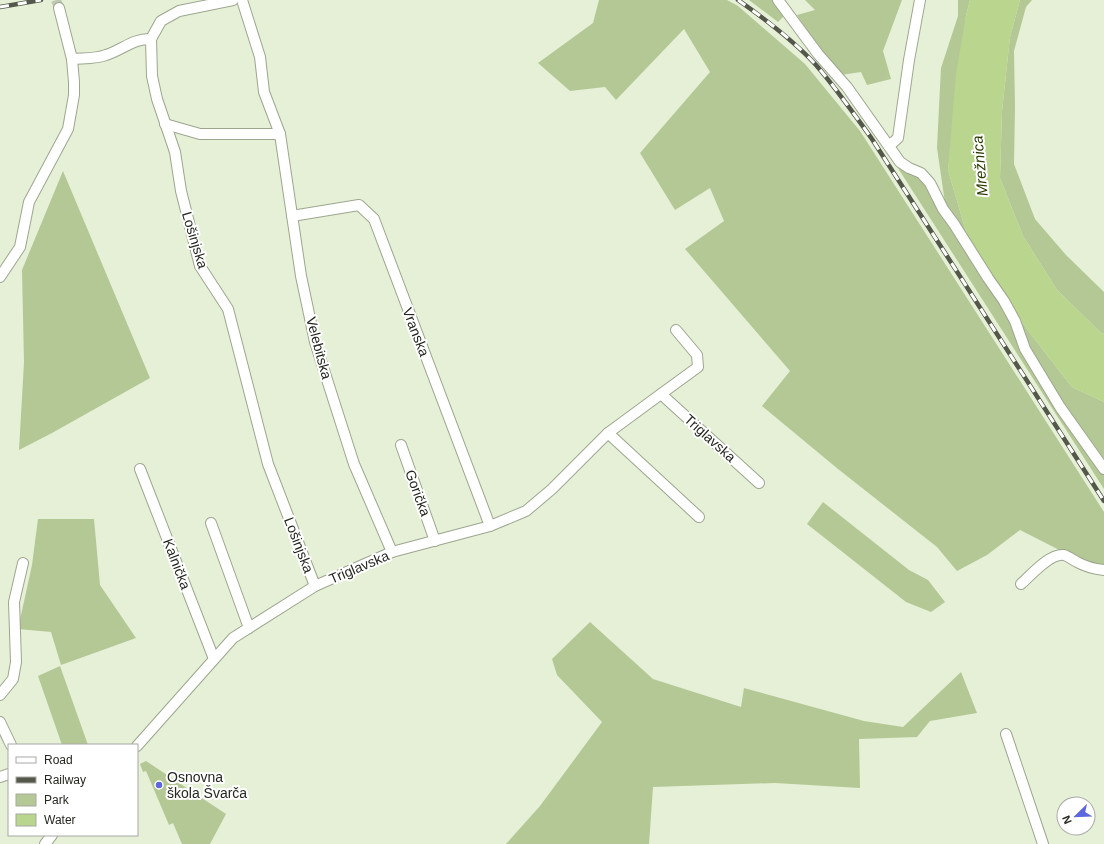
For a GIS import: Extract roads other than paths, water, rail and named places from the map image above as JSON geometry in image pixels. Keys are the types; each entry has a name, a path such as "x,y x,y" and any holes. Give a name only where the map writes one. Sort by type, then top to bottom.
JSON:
{"street":[{"path":"72,59 106,55 143,39 151,39 161,21 179,11 233,0"},
{"name":"Velebitska","path":"242,0 260,57 264,92 280,134 301,276 315,342 354,464 392,552"},
{"path":"778,0 818,54 847,87 900,162 921,173 930,182 943,209 1004,301 1015,321 1026,349 1060,407 1104,469"},
{"path":"889,146 898,138 909,60 920,0"},
{"path":"0,277 20,248 29,202 68,129 74,95 74,82 72,59 59,8"},
{"name":"Lošinjska","path":"151,39 152,76 157,99 175,152 181,191 200,266 228,309 268,464 315,586"},
{"path":"165,124 200,134 280,134"},
{"name":"Vranska","path":"292,216 359,204 374,219 490,526"},
{"name":"Triglavska","path":"138,745 233,638 315,586 392,552 490,526 526,511 552,489 608,433 698,367 697,355 676,330"},
{"name":"Triglavska","path":"661,394 759,483"},
{"path":"608,433 699,518"},
{"name":"Gorička","path":"400,445 435,541"},
{"name":"Kalnička","path":"140,469 214,659"},
{"path":"211,523 249,628"},
{"path":"1021,584 1054,556 1064,555 1094,569 1104,570"},
{"path":"0,695 13,679 16,662 14,602 23,563"},
{"path":"0,722 11,744"},
{"path":"1006,734 1043,844"},
{"path":"45,844 51,836"}],"water":[{"name":"Mrežnica","path":"970,0 1020,0 1010,37 1002,111 1000,178 1023,236 1057,290 1100,332 1104,334 1104,402 1072,387 1026,328 967,235 948,170 956,74"}],"tunnel":[{"path":"56,0 59,8"}],"railway":[{"path":"0,7 41,0"},
{"path":"738,0 798,47 816,65 852,111 872,139 1104,501"}],"place":[{"name":"Osnovna škola Švarča","path":"159,785"}]}
